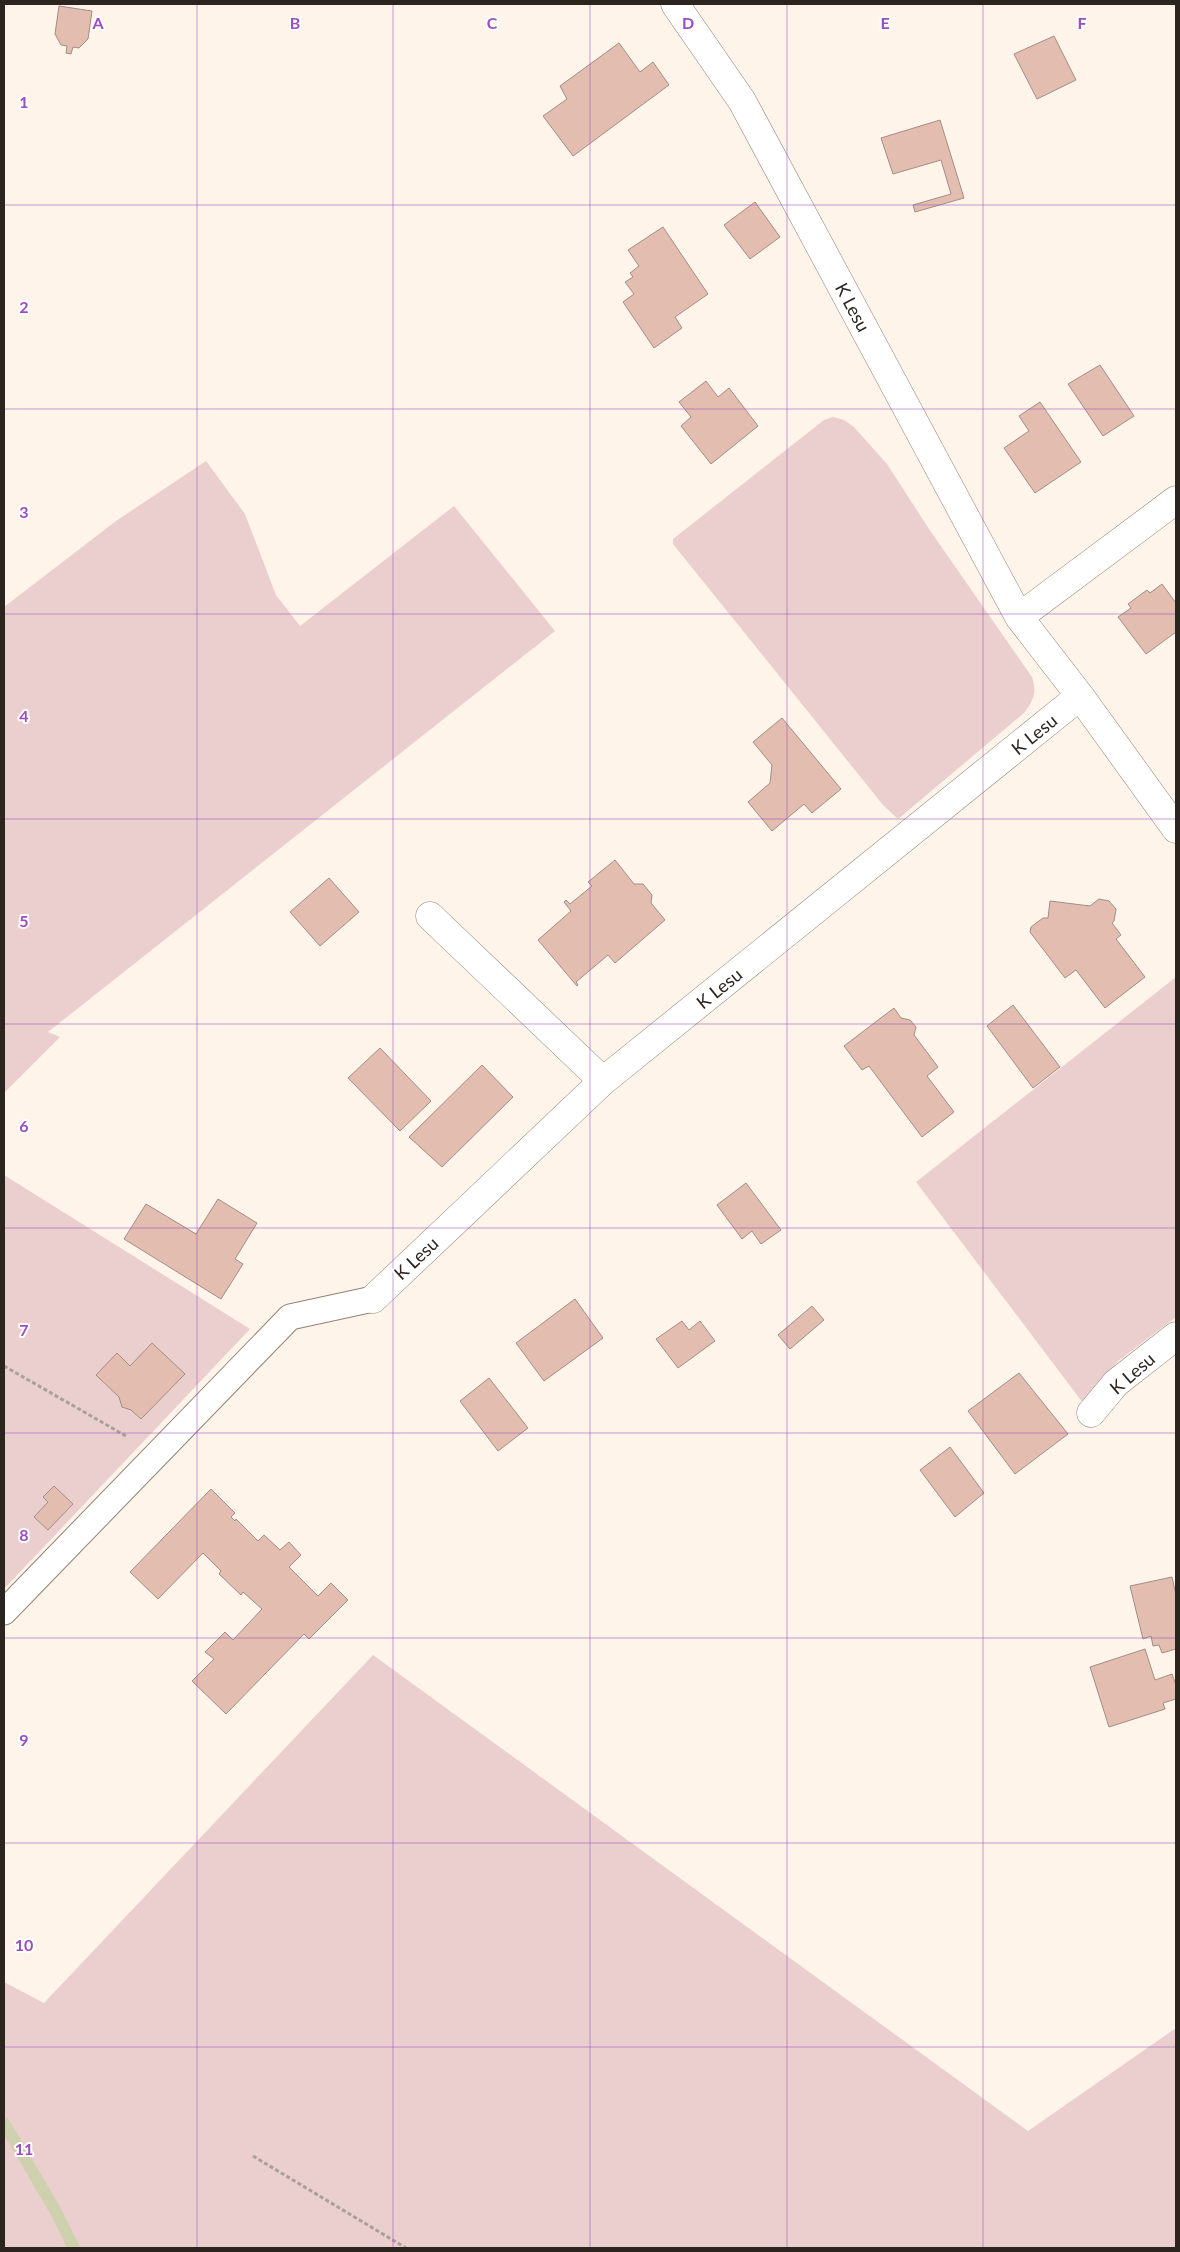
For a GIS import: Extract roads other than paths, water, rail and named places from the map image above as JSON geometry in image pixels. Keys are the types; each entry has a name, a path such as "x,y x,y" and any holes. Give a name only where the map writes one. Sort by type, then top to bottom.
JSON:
{"street":[{"name":"K Lesu","path":"675,4 742,100 1019,618 1080,696 1176,830"},
{"path":"1019,618 1176,500"},
{"name":"K Lesu","path":"373,1299 603,1082 1080,696"},
{"path":"430,916 603,1082"},
{"name":"K Lesu","path":"1091,1413 1116,1383 1176,1336"}],"lane":[{"path":"4,1612 290,1317 373,1299"}],"waterway":[{"path":"4,2123 55,2210 74,2248"}]}
